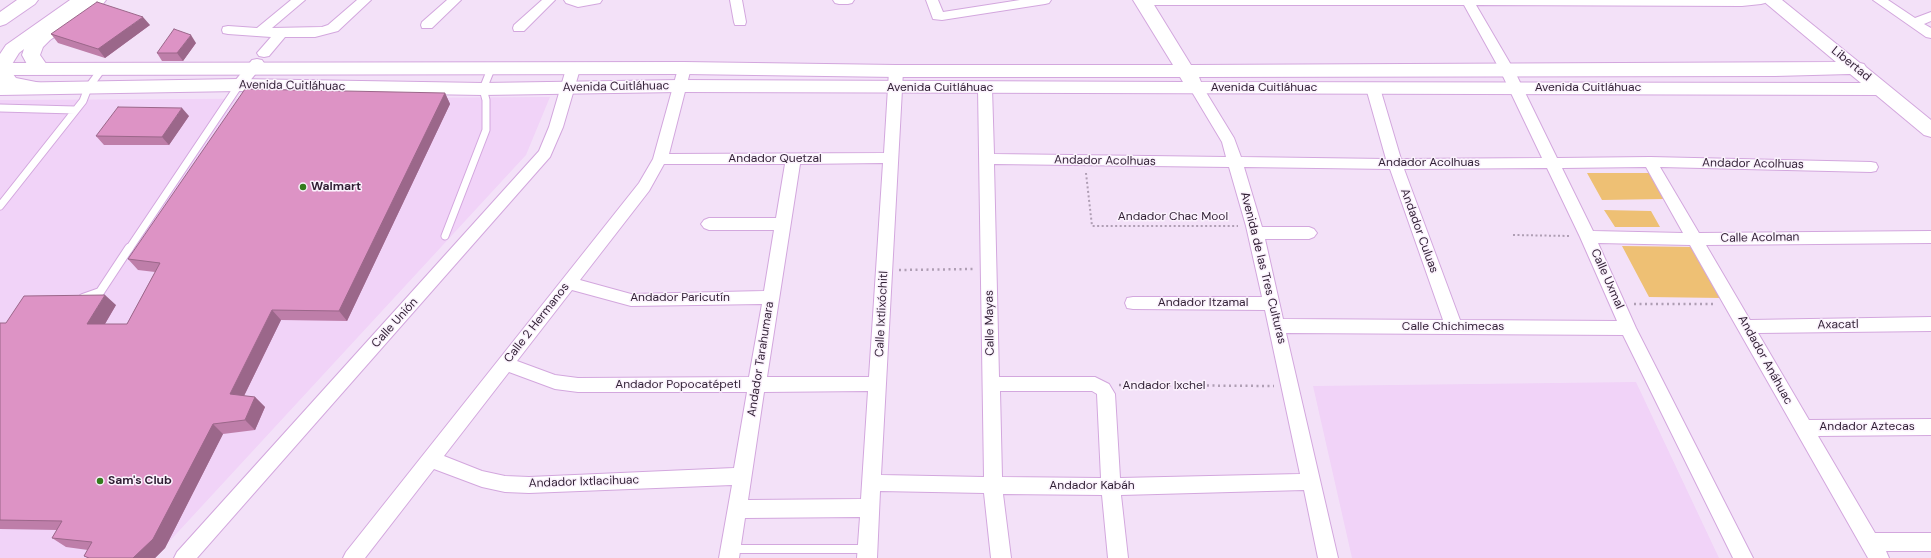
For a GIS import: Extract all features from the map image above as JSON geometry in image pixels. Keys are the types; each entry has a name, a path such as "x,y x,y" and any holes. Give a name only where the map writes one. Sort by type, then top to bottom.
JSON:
{"main road":[{"path":"0,20 29,0"},
{"path":"0,41 58,0"},
{"path":"39,88 10,83 3,76 0,69 12,49 81,0"},
{"path":"40,68 34,62 31,55 36,45 44,36 97,0"},
{"name":"Libertad","path":"1771,0 1857,68 1931,130"},
{"name":"Avenida de las Tres Culturas","path":"1143,1 1184,71 1196,87"},
{"name":"Avenida Cuitláhuac","path":"0,69 102,69 258,61 491,69 573,69 682,77 896,79 1184,71 1775,70 1857,68"},
{"name":"Avenida Cuitláhuac","path":"0,90 239,85 483,89 567,88 682,77"},
{"name":"Avenida Cuitláhuac","path":"896,79 985,88 1196,87 1881,89"}],"street":[{"path":"261,31 299,0"},
{"path":"228,30 315,33 325,31 333,28 365,0"},
{"path":"426,25 455,0"},
{"path":"520,28 548,0"},
{"path":"570,0 578,3 596,0"},
{"path":"736,0 740,22"},
{"path":"839,0 848,0"},
{"path":"932,0 938,16 1045,0"},
{"path":"1143,1 1753,2 1761,0"},
{"path":"1879,0 1931,34"},
{"name":"Calle Uxmal","path":"1468,1 1516,88 1588,237 1628,328 1743,558"},
{"path":"1915,23 1931,16"},
{"path":"239,85 281,32"},
{"name":"Calle Unión","path":"184,558 545,153 556,127 573,69"},
{"name":"Calle 2 Hermanos","path":"353,558 644,187 660,159 682,77"},
{"name":"Calle Ixtlixóchitl","path":"868,554 890,158 896,79"},
{"name":"Avenida de las Tres Culturas","path":"1196,87 1229,142 1255,229 1278,326 1328,558"},
{"name":"Calle Mayas","path":"985,88 993,486 1001,558"},
{"name":"Andador Culuas","path":"1373,88 1395,164 1454,327"},
{"name":"Andador Quetzal","path":"660,159 890,158"},
{"name":"Andador Tarahumara","path":"730,554 793,159"},
{"name":"Andador Acolhuas","path":"987,159 1395,164 1650,162 1871,167"},
{"name":"Andador Anáhuac","path":"1650,162 1734,304 1803,428 1875,550"},
{"path":"709,224 782,224"},
{"path":"1255,229 1309,233"},
{"name":"Calle Acolman","path":"1588,237 1695,239 1931,237"},
{"name":"Andador Paricutín","path":"568,283 631,300 771,297"},
{"name":"Andador Itzamal","path":"1133,303 1272,304"},
{"name":"Axacatl","path":"1746,327 1931,324"},
{"name":"Calle Chichimecas","path":"1278,326 1628,328"},
{"name":"Andador Popocatépetl","path":"505,364 555,382 578,385 878,384"},
{"path":"991,384 1095,384 1103,389 1106,394 1111,487 1118,558"},
{"name":"Andador Aztecas","path":"1803,428 1931,427"},
{"name":"Andador Ixtlacihuac","path":"430,459 482,479 505,484 529,485 743,476"},
{"name":"Andador Kabáh","path":"873,483 1111,487 1311,482"},
{"path":"737,509 870,508"},
{"path":"1875,550 1931,542"}],"lane":[{"path":"0,206 83,101 88,88 102,69"},
{"path":"445,236 486,130 486,100 483,89 491,69"},
{"path":"83,298 100,292 239,85"},
{"path":"0,108 75,110"},
{"path":"730,554 868,554"}],"path":[{"name":"Andador Chac Mool","path":"1085,161 1092,226 1255,229"},
{"path":"1513,235 1588,237"},
{"path":"884,270 989,269"},
{"path":"1618,304 1734,304"},
{"name":"Andador Ixchel","path":"1103,389 1117,385 1290,386"}],"shaded area":[{"path":"550,97 526,155 154,558 0,558 0,100"},
{"path":"1587,173 1650,173 1665,199 1602,200"},
{"path":"1604,210 1651,211 1660,227 1615,227"},
{"path":"1622,246 1694,247 1722,298 1649,297"},
{"path":"1636,382 1719,558 1352,558 1313,386"}],"building":[{"path":"97,2 143,17 98,49 51,34"},
{"path":"174,29 191,35 177,53 157,53"},
{"path":"245,89 445,93 339,311 272,310 230,394 255,397 245,420 213,424 153,539 133,558 89,558 84,556 92,542 52,538 62,521 0,520 0,323 6,323 24,296 105,295 87,324 127,324 160,263 128,259"},
{"path":"118,107 182,108 162,137 96,136"}],"place":[{"name":"Walmart","path":"303,187"},
{"name":"Sam's Club","path":"100,481"}]}
